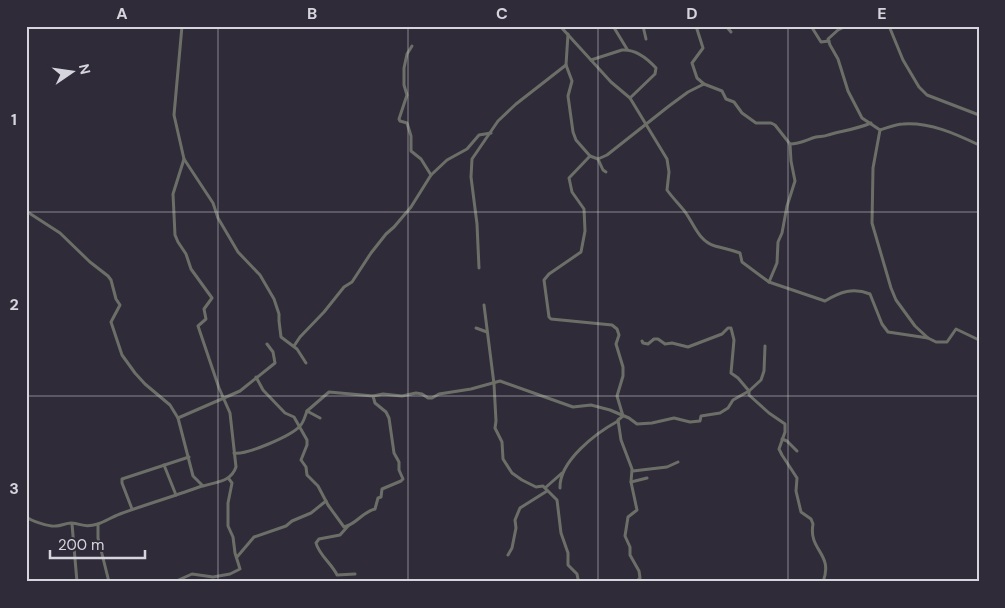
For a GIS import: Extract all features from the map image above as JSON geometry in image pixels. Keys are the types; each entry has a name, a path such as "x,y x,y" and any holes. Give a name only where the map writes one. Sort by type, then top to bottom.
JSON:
{"street":[{"path":"182,26 174,115 184,159 213,203 218,218 238,252 260,275 270,291 279,314 282,337 301,353 306,363"},
{"path":"560,26 610,82 630,98 667,159 669,172 668,190 683,208 695,230 702,238 714,246 720,246 740,253 742,262 769,282 824,302 839,293 856,290 870,294 882,324 888,332 928,338"},
{"path":"613,26 627,50"},
{"path":"643,26 646,39"},
{"path":"696,26 703,48 692,63 697,78 704,84 722,91 726,98 734,102 742,113 756,123 775,125 790,144 795,181 786,206 782,233 778,242 777,263 769,282"},
{"path":"726,26 731,32"},
{"path":"811,26 821,42 829,41"},
{"path":"846,26 828,39 838,59 848,91 862,118 880,130 903,124 922,125 956,134 979,145"},
{"path":"889,26 903,60 918,87 926,95 979,115"},
{"path":"568,34 566,65 572,81 568,96 573,132 576,140 590,156 598,159 608,155 688,92 704,84"},
{"path":"412,46 407,54 404,68 404,85 407,95 399,119 407,123 411,136 411,151 421,159 431,175"},
{"path":"591,60 603,57 617,50 627,50 645,57 656,68 654,74 630,98"},
{"path":"479,268 477,224 471,177 472,159 498,121 516,104 566,65"},
{"path":"790,144 797,144 815,137 828,136 870,123"},
{"path":"880,130 873,168 872,223 896,300 915,326 928,338 936,342 947,342 956,329 979,340"},
{"path":"294,346 300,336 324,312 344,287 352,282 371,253 411,207 431,175 446,160 467,149 479,135 491,133"},
{"path":"590,156 569,178 572,192 584,210 585,231 581,252 549,274 544,280 546,302 549,317 552,319 612,325 617,329 619,335 616,344 623,367 623,376 617,396 623,416"},
{"path":"26,517 36,523 55,527 72,524 88,526 98,524 132,509 229,479 234,473 236,467 230,413 219,388 198,326 206,319 204,310 212,298 191,269 186,254 175,235 173,194 184,159"},
{"path":"598,159 603,170 606,172"},
{"path":"26,211 60,233 111,280 116,299 120,305 111,322 122,355 145,384 170,405 178,418 193,476 203,486"},
{"path":"484,305 494,384 495,428 502,442 506,466 522,480 536,487 543,486 557,500 561,533 568,553 568,565 577,574 578,579 576,582"},
{"path":"476,328 487,332"},
{"path":"642,341 642,343 648,344 654,339 658,339 665,344 688,347 722,334 728,328 731,328 734,340 731,373 738,378 750,395 762,407 785,424 779,449 797,478 796,491 801,512 811,519 815,545 826,562 827,570 823,582"},
{"path":"178,418 240,391 275,362 273,352 267,344"},
{"path":"234,453 240,454 267,445 300,427 307,411 329,392 373,396 383,394 402,396 416,393 432,398 439,394 494,384 500,381 548,399 559,401 565,405 573,407 591,405 623,416 637,424 674,418 698,422 703,415 720,413 728,408 733,400 761,380 764,371 765,346"},
{"path":"256,377 263,390 285,413 294,417 300,427 307,440 301,460 302,464 344,527 356,523 362,515 375,509 382,489 403,479 399,470 399,462 394,453 390,418 375,402 373,396"},
{"path":"307,411 320,418"},
{"path":"508,555 512,548 516,528 514,520 520,508 546,489 562,473 576,452 596,434 623,416"},
{"path":"618,420 621,440 633,471 631,482 637,510 628,517 625,536 630,547 630,555 640,572 640,578 636,582"},
{"path":"782,439 787,441 797,451"},
{"path":"132,509 122,479 189,457"},
{"path":"633,471 667,467 678,462"},
{"path":"164,465 176,495"},
{"path":"560,488 562,473"},
{"path":"631,482 647,478"},
{"path":"174,582 192,574 213,578 237,572 240,569 233,537 228,526 228,503 232,483 229,479"},
{"path":"237,557 254,537 286,526 292,521 311,513 326,501"},
{"path":"72,524 77,582"},
{"path":"98,524 98,538 109,582"},
{"path":"348,526 340,535 319,539 316,543 317,548 335,570 337,576 355,574"}]}
